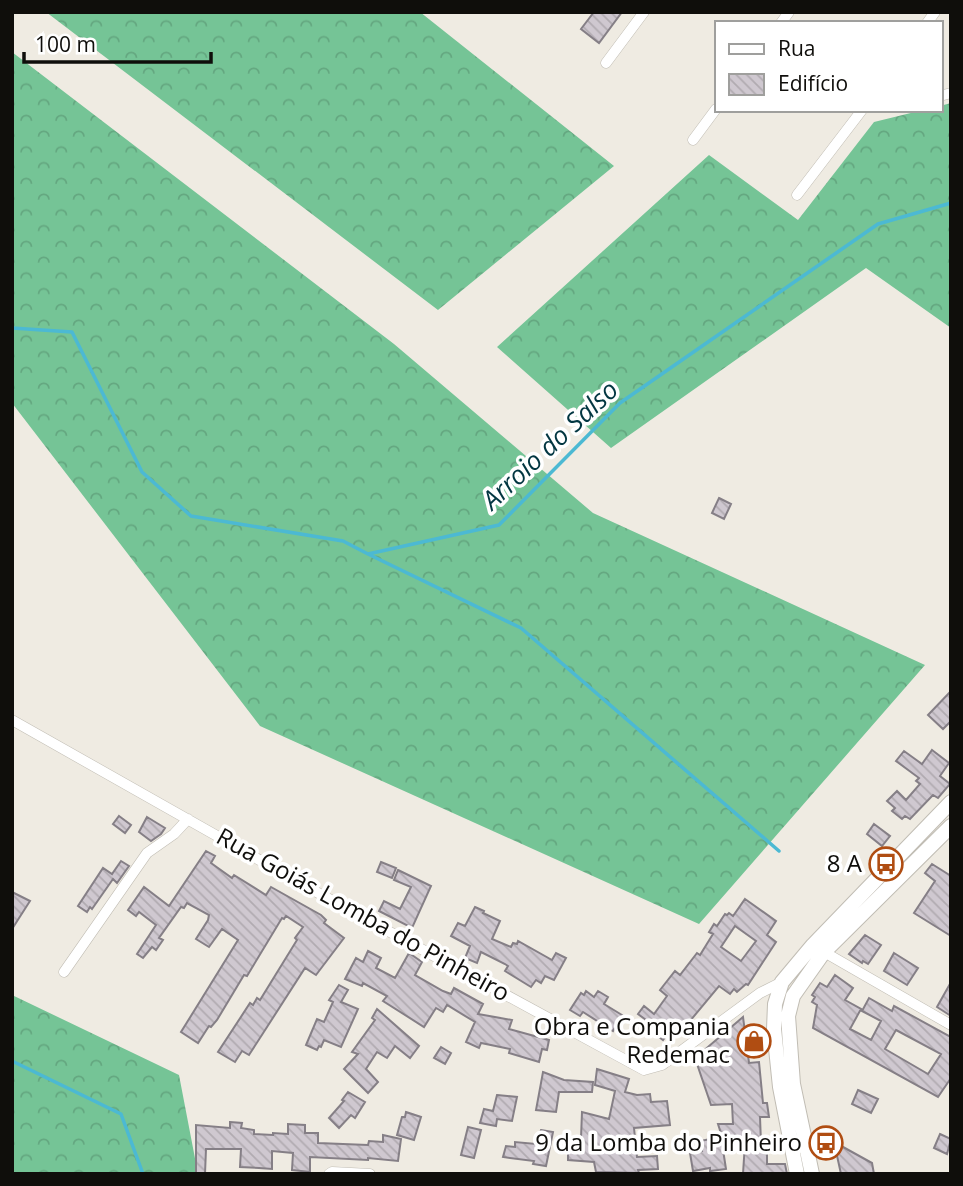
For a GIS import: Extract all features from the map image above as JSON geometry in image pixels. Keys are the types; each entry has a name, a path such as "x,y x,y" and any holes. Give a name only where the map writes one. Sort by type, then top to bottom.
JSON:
{"main road":[{"path":"797,1174 780,1087 774,1029 775,1004 782,982 813,945 951,802"},
{"path":"812,1174 793,1084 788,1016 793,996 824,952 951,826"}],"street":[{"path":"606,63 644,12"},
{"path":"693,141 715,110"},
{"path":"797,195 860,112"},
{"name":"Rua Goiás Lomba do Pinheiro","path":"12,720 309,888 644,1070 662,1065 761,993 782,982"},
{"path":"64,972 147,853 174,834 188,819"},
{"path":"824,952 951,1025"},
{"path":"329,1174 370,1174"}],"green space":[{"path":"46,12 420,12 614,166 438,310"},
{"path":"12,52 394,344 593,513 925,665 699,924 260,726 12,403"},
{"path":"951,103 951,328 866,268 611,448 497,347 709,155 798,220 874,122 915,112 942,112 942,105"},
{"path":"12,995 179,1075 198,1174 12,1174"}],"building":[{"path":"594,12 622,12 599,43 581,29"},
{"path":"719,498 731,504 724,519 712,513"},
{"path":"951,691 951,721 943,729 928,715"},
{"path":"932,750 949,763 940,776 950,784 938,798 933,795 910,819 905,816 902,819 892,811 895,808 887,801 897,791 906,800 920,784 916,781 919,778 896,761 904,751 922,764"},
{"path":"119,816 131,825 125,833 113,824"},
{"path":"147,817 165,828 151,841 139,832"},
{"path":"874,824 890,836 882,846 867,834"},
{"path":"206,851 215,856 211,863 232,878 234,875 266,895 271,887 321,915 326,920 324,923 344,938 316,975 305,968 249,1055 242,1051 235,1062 218,1052 250,1003 253,1005 257,998 260,1000 303,927 286,916 282,918 247,976 244,975 217,1020 209,1026 198,1043 181,1032 238,940 222,929 209,947 196,939 209,915 187,903 184,908 181,907 159,938 163,940 156,950 152,947 143,958 137,954 156,925 139,912 136,916 128,910 144,887 169,906"},
{"path":"121,861 129,866 117,883 113,879 87,912 78,906 103,868 112,874"},
{"path":"381,862 396,868 392,878 377,872"},
{"path":"932,864 951,876 951,936 914,913 935,881 925,873"},
{"path":"398,870 431,886 412,928 379,911 384,901 400,909 411,887 394,880"},
{"path":"12,892 30,901 12,929"},
{"path":"745,899 776,921 767,935 776,942 748,985 737,992 734,989 730,994 719,986 685,1027 677,1020 663,1040 643,1025 646,1020 638,1014 644,1006 654,1014 667,996 660,990 675,971 680,975 697,953 700,955 713,934 709,932 714,924 717,926 725,914 733,916","holes":["735,926 756,941 741,961 721,947"]},
{"path":"475,907 500,921 492,939 511,947 518,941 552,960 556,953 566,958 554,980 545,976 541,983 536,980 531,987 505,971 508,966 481,952 477,963 465,958 470,946 451,936 458,923 465,926"},
{"path":"865,935 881,945 868,964 849,954"},
{"path":"368,951 381,958 376,968 395,978 409,953 422,962 415,975 443,991 451,994 454,988 483,1004 478,1014 512,1020 509,1029 549,1040 547,1050 542,1049 539,1062 509,1053 510,1049 481,1043 479,1048 466,1042 475,1022 447,1005 443,1012 436,1008 424,1027 383,1001 387,996 363,983 362,986 345,979 356,958 363,962"},
{"path":"894,953 918,968 907,985 884,971"},
{"path":"835,975 853,988 845,1000 861,1009 850,1029 871,1040 881,1021 862,1011 869,998 892,1011 894,1006 951,1037 951,1078 938,1097 813,1028 817,1005 812,1002 815,997 812,995 820,983 827,987","holes":["896,1030 941,1054 928,1074 885,1049"]},
{"path":"951,982 951,1016 937,1007"},
{"path":"339,985 348,990 341,1002 358,1009 341,1047 324,1040 317,1050 306,1045 317,1019 324,1022 333,1002 329,1000"},
{"path":"586,991 594,997 598,991 608,997 604,1004 622,1015 613,1031 583,1012 580,1016 570,1010 581,993 584,995"},
{"path":"377,1009 419,1046 410,1058 395,1046 387,1058 377,1052 366,1069 378,1082 368,1093 344,1069 358,1054 352,1052 375,1020 372,1018"},
{"path":"743,1017 749,1063 759,1062 763,1103 767,1103 769,1117 760,1117 761,1143 767,1143 767,1164 785,1164 787,1174 743,1174 745,1143 724,1143 718,1124 733,1124 732,1104 711,1105 695,1058"},
{"path":"441,1047 451,1053 445,1064 434,1058"},
{"path":"597,1069 629,1079 625,1092 650,1094 651,1102 667,1101 670,1125 634,1128 637,1157 657,1156 658,1169 638,1170 639,1173 596,1172 594,1162 568,1160 568,1151 574,1151 576,1138 581,1138 582,1112 609,1119 615,1091 595,1085"},
{"path":"543,1072 564,1080 593,1082 592,1092 559,1092 556,1112 536,1110"},
{"path":"858,1090 878,1099 871,1113 852,1104"},
{"path":"348,1092 365,1102 355,1118 351,1115 339,1128 329,1118"},
{"path":"497,1095 517,1097 512,1121 497,1119 496,1126 480,1123 484,1109 493,1111"},
{"path":"406,1112 421,1117 414,1140 397,1135"},
{"path":"230,1122 242,1123 241,1128 254,1130 254,1134 273,1135 288,1134 288,1124 305,1125 305,1133 318,1133 318,1143 368,1145 369,1141 383,1142 383,1135 401,1139 398,1161 310,1157 310,1172 292,1170 293,1153 272,1151 272,1169 240,1167 241,1149 206,1149 205,1174 196,1174 196,1125 230,1128"},
{"path":"468,1127 481,1130 474,1158 461,1155"},
{"path":"541,1130 553,1132 546,1166 533,1164 534,1161 503,1157 506,1146 515,1147 515,1142 536,1144"},
{"path":"940,1134 951,1139 947,1154 934,1148"},
{"path":"721,1137 726,1169 693,1171 690,1153 702,1151 700,1141"},
{"path":"834,1142 872,1163 874,1174 841,1174"}],"waterway":[{"name":"Arroio do Salso","path":"12,328 72,332 142,472 191,516 343,541 368,554 499,525 620,403 878,224 951,203"},
{"path":"370,555 521,628 779,851"},
{"path":"12,1061 121,1114 143,1174"}],"place":[{"name":"8 A","path":"886,864"},
{"name":"Obra e Compania Redemac","path":"754,1041"},
{"name":"9 da Lomba do Pinheiro","path":"826,1143"}]}
